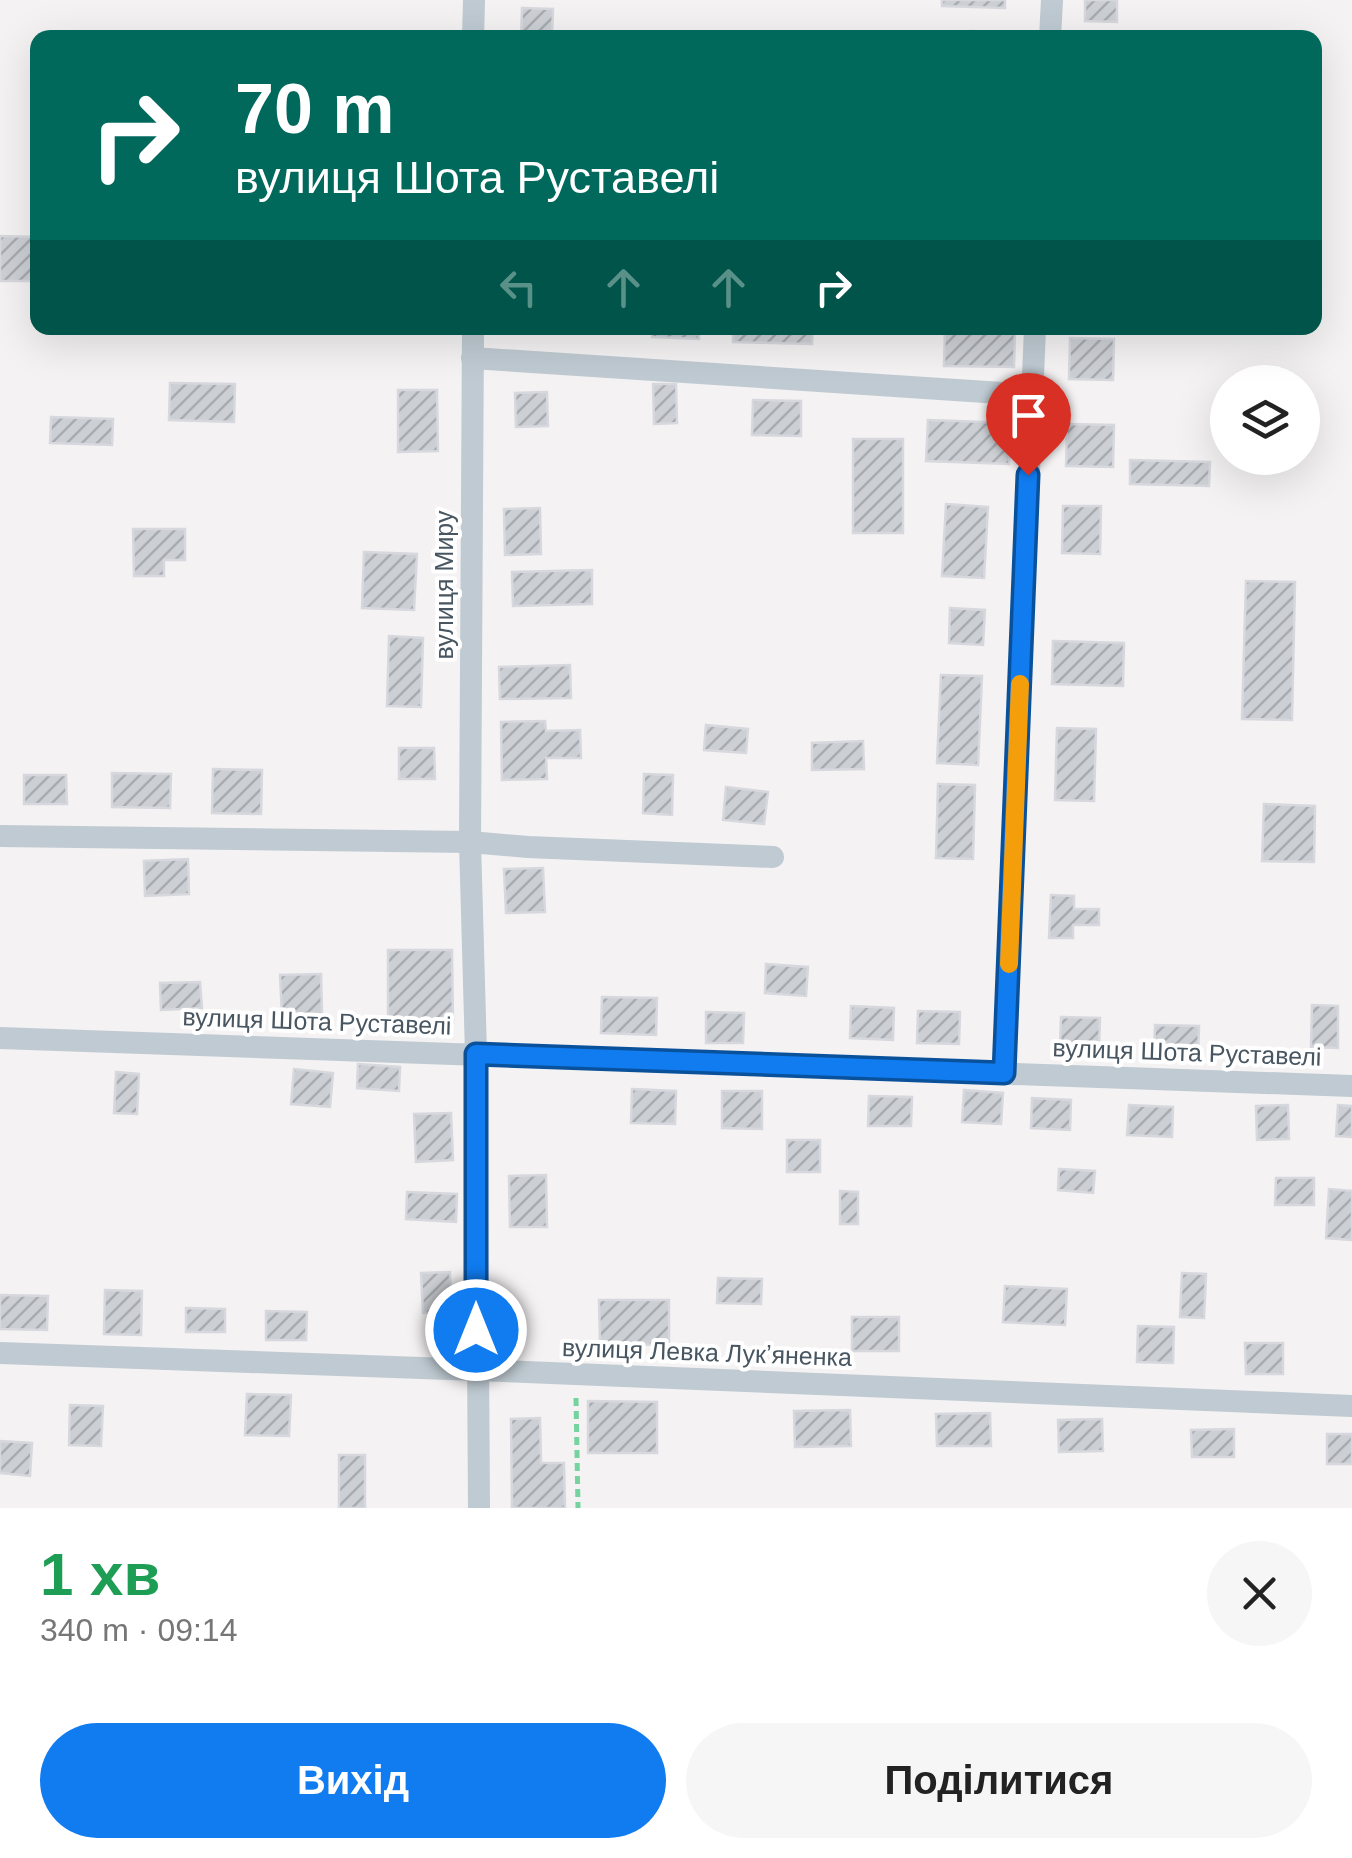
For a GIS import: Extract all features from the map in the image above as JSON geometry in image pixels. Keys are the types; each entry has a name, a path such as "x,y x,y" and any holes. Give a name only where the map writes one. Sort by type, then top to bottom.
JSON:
{"street":[{"path":"474,0 474,30"},
{"path":"1050,30 1052,0"},
{"name":"вулиця Миру","path":"472,335 470,842 476,1054 479,1508"},
{"path":"1004,1073 1034,335"},
{"path":"472,358 1031,395"},
{"path":"0,836 470,842 772,857"},
{"name":"вулиця Шота Руставелі","path":"0,1038 1352,1086"},
{"name":"вулиця Левка Лукʼяненка","path":"0,1354 1352,1406"}],"path":[{"path":"576,1391 578,1508"}],"building":[{"path":"942,0 1005,0 1005,8 942,6"},
{"path":"1085,0 1117,0 1117,22 1085,21"},
{"path":"522,8 553,9 552,30 521,30"},
{"path":"0,236 30,237 30,281 0,281"},
{"path":"699,335 699,339 652,337"},
{"path":"733,335 813,335 812,344 733,342"},
{"path":"945,335 1015,335 1014,367 944,366"},
{"path":"1070,338 1114,339 1113,380 1069,379"},
{"path":"170,383 235,384 234,422 169,420"},
{"path":"653,384 676,384 677,423 654,424"},
{"path":"398,390 437,390 438,451 398,452"},
{"path":"547,392 548,426 516,427 515,393"},
{"path":"753,400 801,401 801,436 752,435"},
{"path":"51,417 113,419 112,445 50,443"},
{"path":"928,420 1011,423 1009,464 926,461"},
{"path":"1067,424 1114,425 1113,467 1066,466"},
{"path":"853,439 903,439 903,533 853,533"},
{"path":"1130,460 1210,462 1209,486 1130,484"},
{"path":"946,504 988,507 984,578 942,576"},
{"path":"1063,506 1101,506 1100,554 1062,553"},
{"path":"540,508 541,554 505,555 504,509"},
{"path":"133,529 185,529 185,560 164,560 164,576 134,576"},
{"path":"364,552 417,554 414,610 362,608"},
{"path":"592,570 592,604 513,606 512,572"},
{"path":"1246,581 1295,582 1292,720 1242,719"},
{"path":"950,608 985,610 983,645 949,643"},
{"path":"389,636 423,638 421,707 387,706"},
{"path":"1053,641 1124,643 1123,686 1052,684"},
{"path":"570,665 571,698 500,699 499,667"},
{"path":"941,675 982,676 978,765 937,763"},
{"path":"545,721 546,731 580,730 581,758 546,758 547,779 502,780 501,722"},
{"path":"706,725 748,729 746,753 704,750"},
{"path":"1057,728 1096,729 1094,801 1055,800"},
{"path":"863,741 864,769 812,770 812,743"},
{"path":"399,748 434,748 435,779 399,779"},
{"path":"213,769 262,770 261,814 212,813"},
{"path":"112,773 171,774 170,808 112,807"},
{"path":"644,774 673,775 672,815 643,813"},
{"path":"24,775 66,775 67,804 24,804"},
{"path":"938,784 975,785 973,859 936,858"},
{"path":"726,787 768,792 764,824 723,820"},
{"path":"1264,804 1315,806 1314,862 1262,861"},
{"path":"188,859 189,894 145,896 144,861"},
{"path":"543,868 545,912 506,913 504,869"},
{"path":"1051,895 1074,896 1074,909 1099,909 1099,925 1073,925 1073,938 1049,938"},
{"path":"388,950 452,950 453,1023 388,1023"},
{"path":"766,964 808,967 806,996 765,993"},
{"path":"321,974 322,1014 282,1016 280,975"},
{"path":"200,982 202,1008 161,1010 160,983"},
{"path":"602,997 657,998 656,1035 601,1033"},
{"path":"1312,1005 1338,1006 1338,1048 1311,1047"},
{"path":"851,1006 894,1008 893,1040 850,1038"},
{"path":"918,1011 960,1012 959,1044 917,1043"},
{"path":"706,1012 744,1013 743,1043 706,1043"},
{"path":"1061,1017 1100,1018 1099,1048 1060,1047"},
{"path":"1155,1025 1199,1026 1198,1054 1154,1053"},
{"path":"358,1064 400,1067 399,1091 357,1088"},
{"path":"294,1069 333,1073 330,1107 291,1104"},
{"path":"116,1072 139,1074 137,1114 114,1113"},
{"path":"632,1089 676,1091 675,1124 631,1123"},
{"path":"964,1090 1003,1093 1001,1124 962,1122"},
{"path":"722,1091 762,1091 762,1129 722,1128"},
{"path":"869,1096 912,1097 911,1126 868,1126"},
{"path":"1032,1098 1071,1100 1070,1130 1031,1128"},
{"path":"1129,1105 1173,1107 1172,1137 1127,1135"},
{"path":"1288,1105 1289,1139 1257,1140 1256,1106"},
{"path":"1338,1105 1352,1106 1352,1137 1336,1136"},
{"path":"451,1113 453,1160 416,1162 414,1114"},
{"path":"787,1140 820,1140 820,1172 787,1172"},
{"path":"1059,1169 1095,1171 1093,1193 1058,1190"},
{"path":"546,1175 547,1227 510,1227 509,1176"},
{"path":"1276,1178 1314,1178 1314,1205 1275,1205"},
{"path":"1329,1189 1352,1191 1352,1240 1326,1238"},
{"path":"840,1191 858,1192 858,1224 840,1224"},
{"path":"407,1192 457,1194 456,1222 406,1219"},
{"path":"450,1272 451,1312 423,1313 421,1273"},
{"path":"1182,1273 1206,1274 1204,1318 1180,1317"},
{"path":"718,1278 762,1279 761,1304 717,1303"},
{"path":"1005,1286 1067,1289 1065,1325 1003,1322"},
{"path":"105,1290 142,1291 141,1335 104,1334"},
{"path":"0,1295 48,1296 47,1330 0,1329"},
{"path":"599,1300 669,1300 669,1345 600,1344"},
{"path":"186,1308 225,1309 225,1332 186,1332"},
{"path":"266,1311 307,1312 306,1340 266,1340"},
{"path":"852,1317 899,1317 899,1351 852,1351"},
{"path":"1138,1326 1174,1327 1173,1363 1137,1362"},
{"path":"1245,1343 1283,1343 1283,1374 1246,1374"},
{"path":"247,1394 291,1395 289,1436 245,1435"},
{"path":"588,1401 657,1402 657,1453 588,1453"},
{"path":"70,1405 103,1406 101,1446 69,1445"},
{"path":"850,1410 851,1446 795,1447 794,1411"},
{"path":"990,1413 991,1446 937,1446 936,1414"},
{"path":"540,1418 541,1463 564,1463 565,1508 512,1508 511,1419"},
{"path":"1102,1419 1103,1451 1059,1452 1058,1420"},
{"path":"1234,1429 1234,1457 1192,1457 1191,1430"},
{"path":"1327,1434 1352,1434 1352,1464 1327,1464"},
{"path":"0,1441 32,1443 30,1476 0,1473"},
{"path":"339,1455 365,1455 365,1508 339,1508"}],"slow traffic":[{"path":"1009,964 1020,684"}],"route":[{"path":"476,1330 476,1054 1004,1073 1028,475"}]}
